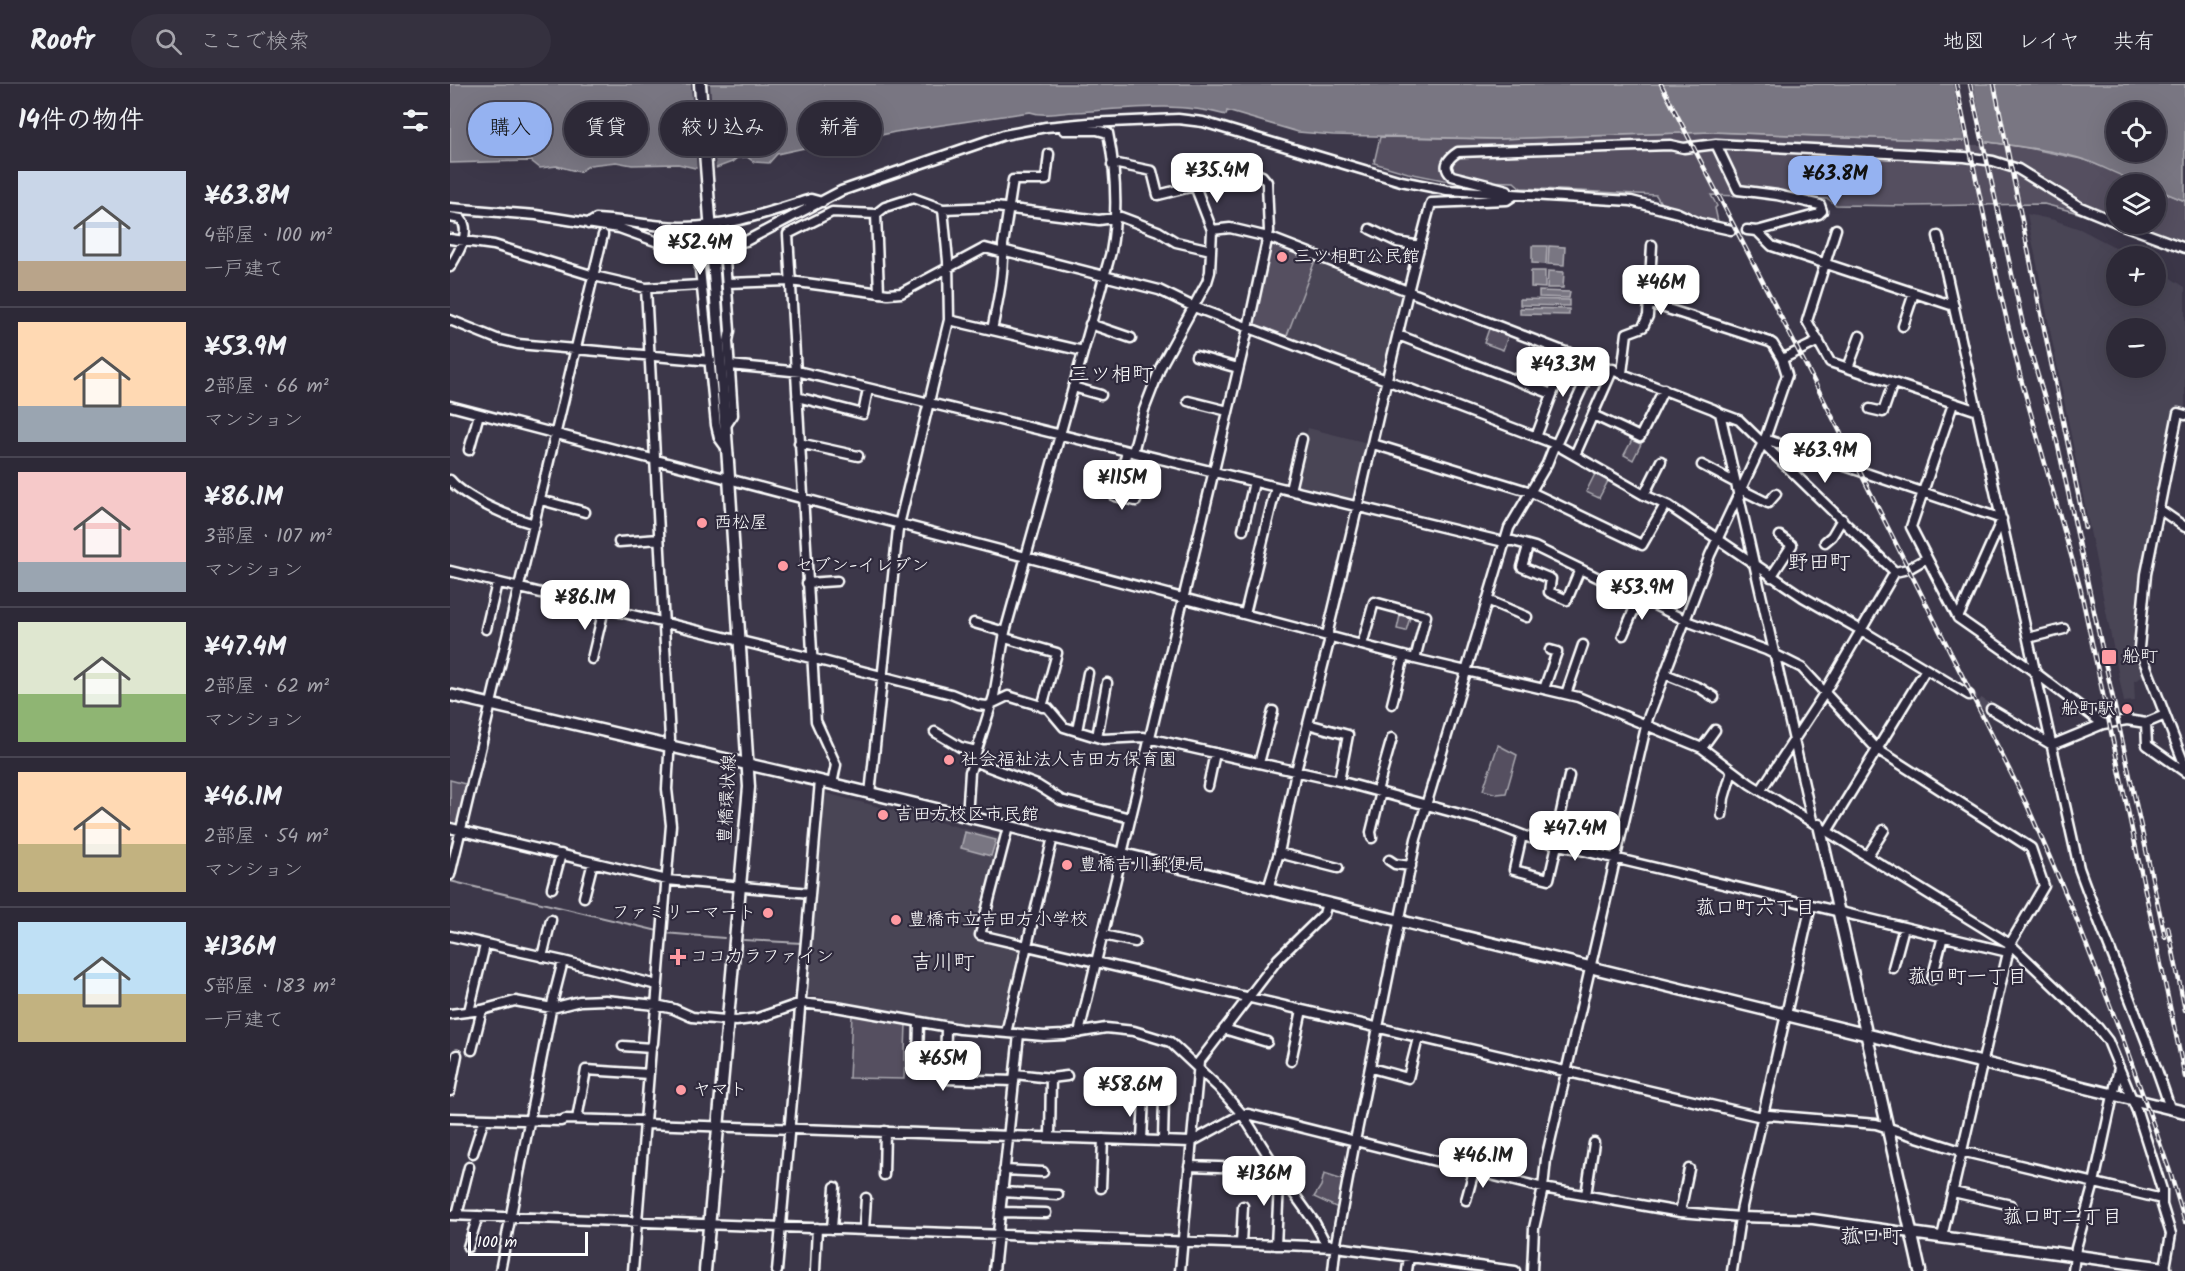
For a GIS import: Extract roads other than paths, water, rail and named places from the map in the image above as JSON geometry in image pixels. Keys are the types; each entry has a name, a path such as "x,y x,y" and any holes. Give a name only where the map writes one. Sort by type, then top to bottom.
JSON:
{"street":[{"name":"豊橋環状線","path":"700,84 749,787 705,1271"},
{"path":"724,428 733,415 724,246 746,241 842,191 983,141 1046,127 1178,119 1203,122 1401,181 1447,190 1631,201 1678,213 1699,223 1731,230"},
{"path":"967,817 969,780 973,761 992,703 1005,635 1111,252 1116,218 1112,165 1105,130 1055,130 1046,127"},
{"path":"1515,195 1509,191 1452,176 1446,172 1449,159 1458,152 1670,145 1684,148 1716,144 1965,157 1993,161 2025,172 2080,207 2106,218"},
{"path":"1716,144 1738,190 1792,198 1821,207 1822,211 1819,214 1757,231 1747,230"},
{"path":"992,330 1000,296 1005,256 1003,251 1013,180 1046,180 1049,154"},
{"path":"1079,1033 1268,237 1267,182 1263,176 1257,174 1235,176 1158,195 1152,171 1118,164 1112,165"},
{"path":"1149,456 1136,501 1115,496 1161,366 1207,282 1212,250 1212,230 1195,186"},
{"path":"1268,889 1279,852 1296,771 1329,642 1327,636 1431,203 1508,200 1515,195"},
{"path":"832,784 836,765 816,721 788,234 832,212 876,214 885,207 913,198 943,209 1009,208 1099,220 1121,217 1134,220 1176,242 1212,250"},
{"path":"588,224 596,219 668,226 733,222 811,199 822,202"},
{"path":"450,208 536,215 627,231 666,245 698,249 716,425 719,438 727,450"},
{"path":"870,794 899,524 949,320 948,268 943,209"},
{"path":"876,214 879,292"},
{"path":"450,217 464,221 463,241 450,267"},
{"path":"1212,230 1230,228 1268,237 1739,420 1764,441 1895,572"},
{"path":"1370,229 1397,242 1419,246"},
{"path":"1836,229 1807,321 1830,362 1978,411"},
{"path":"1757,231 1772,246 1954,306"},
{"path":"2147,234 2185,248"},
{"path":"450,874 603,235"},
{"path":"1938,236 2079,868 2143,1031 2170,1108"},
{"path":"450,239 494,245 594,276 646,288 701,285"},
{"path":"1575,455 1617,371 1627,333 1641,329 1645,325 1649,303 1652,245"},
{"path":"727,283 790,281 888,294 901,293 985,248 1159,290 1247,328 1556,445 1665,505 1816,606 1969,695"},
{"path":"633,1271 671,825 667,789 670,746 646,288"},
{"path":"1903,326 1914,293"},
{"path":"1532,1271 1536,1217 1544,1188 1546,1159 1646,724 1716,540 1738,489 1764,441 1787,375 1782,359 1770,342 1649,303"},
{"path":"450,320 497,339 518,344 711,361"},
{"path":"949,320 1083,351"},
{"path":"1090,324 1131,338"},
{"path":"1398,335 1552,394"},
{"path":"1848,368 1860,336"},
{"path":"1782,359 1819,341"},
{"path":"1536,437 1568,352"},
{"path":"1196,356 1238,368"},
{"path":"1333,1271 1335,1247 1355,1141 1411,866 1427,803 1509,528 1547,464 1594,362"},
{"path":"730,365 795,371 1528,546 1685,620 1773,654 1802,668 1877,749 2031,848 2044,886 2009,948 1942,1237"},
{"path":"1870,409 1883,412 1893,383"},
{"path":"1073,387 1101,395"},
{"path":"797,397 863,414 868,389"},
{"path":"1593,415 1640,437 1664,389"},
{"path":"1188,401 1228,411"},
{"path":"1953,404 1911,526 1958,618 2036,672 2103,724"},
{"path":"450,406 1415,659 1566,694 1702,748 1761,790 1868,855 2009,948 2098,1028 2108,1041 2132,1099 2162,1190 2170,1234 2166,1270 2075,1255 1813,1219 1680,1212 1544,1188 1248,1114 1242,1114 1191,1142 717,1127 645,1124 641,1121 450,1118"},
{"path":"1720,413 1773,654 1794,742 1819,825 1864,1032 1920,1271"},
{"path":"2185,415 2178,413 2146,574 2139,648 2185,766"},
{"path":"469,450 479,414"},
{"path":"1290,490 1302,439"},
{"path":"1764,441 2002,519"},
{"path":"799,443 858,456"},
{"path":"1373,444 1531,492 1642,545 1665,505"},
{"path":"1644,495 1661,461"},
{"path":"1702,465 1738,489 1768,503 1776,494"},
{"path":"450,480 458,489 508,515 535,524"},
{"path":"1243,530 1254,482"},
{"path":"1245,614 1276,487"},
{"path":"541,500 585,512"},
{"path":"2159,509 2185,526"},
{"path":"1825,542 1832,536 1842,519"},
{"path":"1958,618 2002,519"},
{"path":"1771,577 1792,545 1780,536"},
{"path":"619,542 659,539"},
{"path":"1528,546 1522,567 1551,579 1549,592 1567,600 1580,569"},
{"path":"1761,790 1826,692 1895,572 1927,558"},
{"path":"450,571 811,658 951,694 978,705 987,706 1008,696 1048,708 1064,727 1097,737 1150,738 1296,771 1427,803 1522,835 1616,859 1943,936 2009,948"},
{"path":"807,584 837,581"},
{"path":"486,629 496,583"},
{"path":"1623,634 1639,598"},
{"path":"1487,600 1527,617"},
{"path":"1362,645 1374,602 1395,607 1426,616 1415,659"},
{"path":"592,659 604,609"},
{"path":"974,623 1057,653 1042,707"},
{"path":"2028,638 2064,629"},
{"path":"1566,694 1583,645"},
{"path":"1544,689 1557,652 1550,650"},
{"path":"1392,704 1404,656"},
{"path":"1819,825 1877,749 1926,669"},
{"path":"1077,731 1088,673"},
{"path":"1665,674 1700,688 1714,697"},
{"path":"1097,737 1107,683"},
{"path":"450,695 820,781 1591,966 1864,1032 1982,1064 2185,1112"},
{"path":"1990,709 2052,746"},
{"path":"1259,763 1273,711"},
{"path":"2052,746 2103,724 2127,720 2146,723 2165,715"},
{"path":"2146,723 2147,745 2185,772"},
{"path":"1308,724 1348,735 1339,781"},
{"path":"1702,748 1715,730"},
{"path":"935,732 960,747 976,751"},
{"path":"1372,838 1371,832 1379,792 1392,738"},
{"path":"1208,786 1215,753"},
{"path":"973,761 1037,785 1061,800 1130,818"},
{"path":"1722,815 1724,798 1732,771"},
{"path":"1522,835 1514,870 1549,879 1569,776"},
{"path":"777,1271 820,781"},
{"path":"1008,826 980,935 1762,1117 1769,1115 1887,1127 1961,1151 2162,1199"},
{"path":"450,828 667,880 810,893"},
{"path":"1868,855 1884,830"},
{"path":"1006,1033 1053,837"},
{"path":"1279,852 1338,868"},
{"path":"552,888 561,854"},
{"path":"1389,860 1395,864 1411,866"},
{"path":"584,897 593,862"},
{"path":"1180,1271 1199,1062 1289,946 1324,914 1327,903"},
{"path":"1732,1271 1740,1216 1810,905"},
{"path":"542,957 552,920"},
{"path":"1893,968 1904,927"},
{"path":"1103,935 1135,942"},
{"path":"450,936 563,961 657,986"},
{"path":"1932,979 1943,936"},
{"path":"469,1011 485,945"},
{"path":"500,1271 563,961"},
{"path":"450,1014 516,1002 552,1008 580,1001 606,1000 656,1005 674,1009 692,1017 727,1021 758,1018 801,1003 946,1027 1006,1033 1044,1036 1106,1028 1134,1031 1170,1042 1198,1067 1242,1114 1279,1173 1315,1223 1325,1242 1335,1247"},
{"path":"472,1050 482,1010"},
{"path":"1291,1061 1302,1010"},
{"path":"918,1060 919,1022"},
{"path":"946,1027 945,1079 1067,1077"},
{"path":"1224,1029 1267,1042"},
{"path":"994,1271 1019,1034"},
{"path":"1371,1068 1408,1078 1418,1038"},
{"path":"623,1046 651,1048"},
{"path":"450,1091 457,1055"},
{"path":"2073,1271 2119,1068"},
{"path":"577,1119 586,1070 649,1074"},
{"path":"1050,1136 1051,1078"},
{"path":"1142,1140 1144,1097"},
{"path":"1163,1141 1164,1097"},
{"path":"473,1153 484,1119"},
{"path":"884,1175 885,1131"},
{"path":"1101,1188 1103,1139"},
{"path":"1586,1195 1594,1143"},
{"path":"1497,1176 1504,1149"},
{"path":"1189,1166 1279,1173"},
{"path":"469,1167 454,1215 1335,1247 1515,1271"},
{"path":"1680,1212 1689,1169"},
{"path":"1004,1170 1043,1172"},
{"path":"1466,1200 1474,1171"},
{"path":"1276,1245 1279,1173"},
{"path":"832,1229 835,1187"},
{"path":"1002,1192 1058,1195"},
{"path":"1953,1192 2012,1205"},
{"path":"864,1230 866,1198"},
{"path":"1241,1243 1243,1206"},
{"path":"1000,1212 1046,1213"},
{"path":"468,1247 478,1216"},
{"path":"815,1271 817,1228"},
{"path":"1407,1271 1409,1257"}],"waterway":[{"path":"450,881 658,931"},
{"path":"664,933 724,938"},
{"path":"744,940 802,943"}],"tunnel":[{"path":"701,285 727,283"},
{"path":"1969,695 1991,709"}],"railway":[{"path":"1661,84 1835,422 2027,805 2074,913 2122,1036 2169,1169 2185,1222"},
{"path":"1956,84 2021,379 2080,587 2185,1077"},
{"path":"1970,84 2024,329 2056,437 2165,937"},
{"path":"1994,84 2085,528"},
{"path":"2168,927 2185,1010"}],"place":[{"name":"三ツ相町公民館","path":"1282,257"},
{"name":"西松屋","path":"702,523"},
{"name":"セブン-イレブン","path":"783,566"},
{"name":"船町","path":"2109,657"},
{"name":"船町駅","path":"2127,709"},
{"name":"社会福祉法人吉田方保育園","path":"949,760"},
{"name":"吉田方校区市民館","path":"883,815"},
{"name":"豊橋吉川郵便局","path":"1067,865"},
{"name":"ファミリーマート","path":"768,913"},
{"name":"豊橋市立吉田方小学校","path":"896,920"},
{"name":"ココカラファイン","path":"678,957"},
{"name":"ヤマト","path":"681,1090"}],"district":[{"name":"三ツ相町","path":"1111,375"},
{"name":"野田町","path":"1819,563"},
{"name":"菰口町六丁目","path":"1755,909"},
{"name":"吉川町","path":"943,963"},
{"name":"菰口町一丁目","path":"1967,978"},
{"name":"菰口町二丁目","path":"2062,1218"},
{"name":"菰口町","path":"1871,1237"}]}
